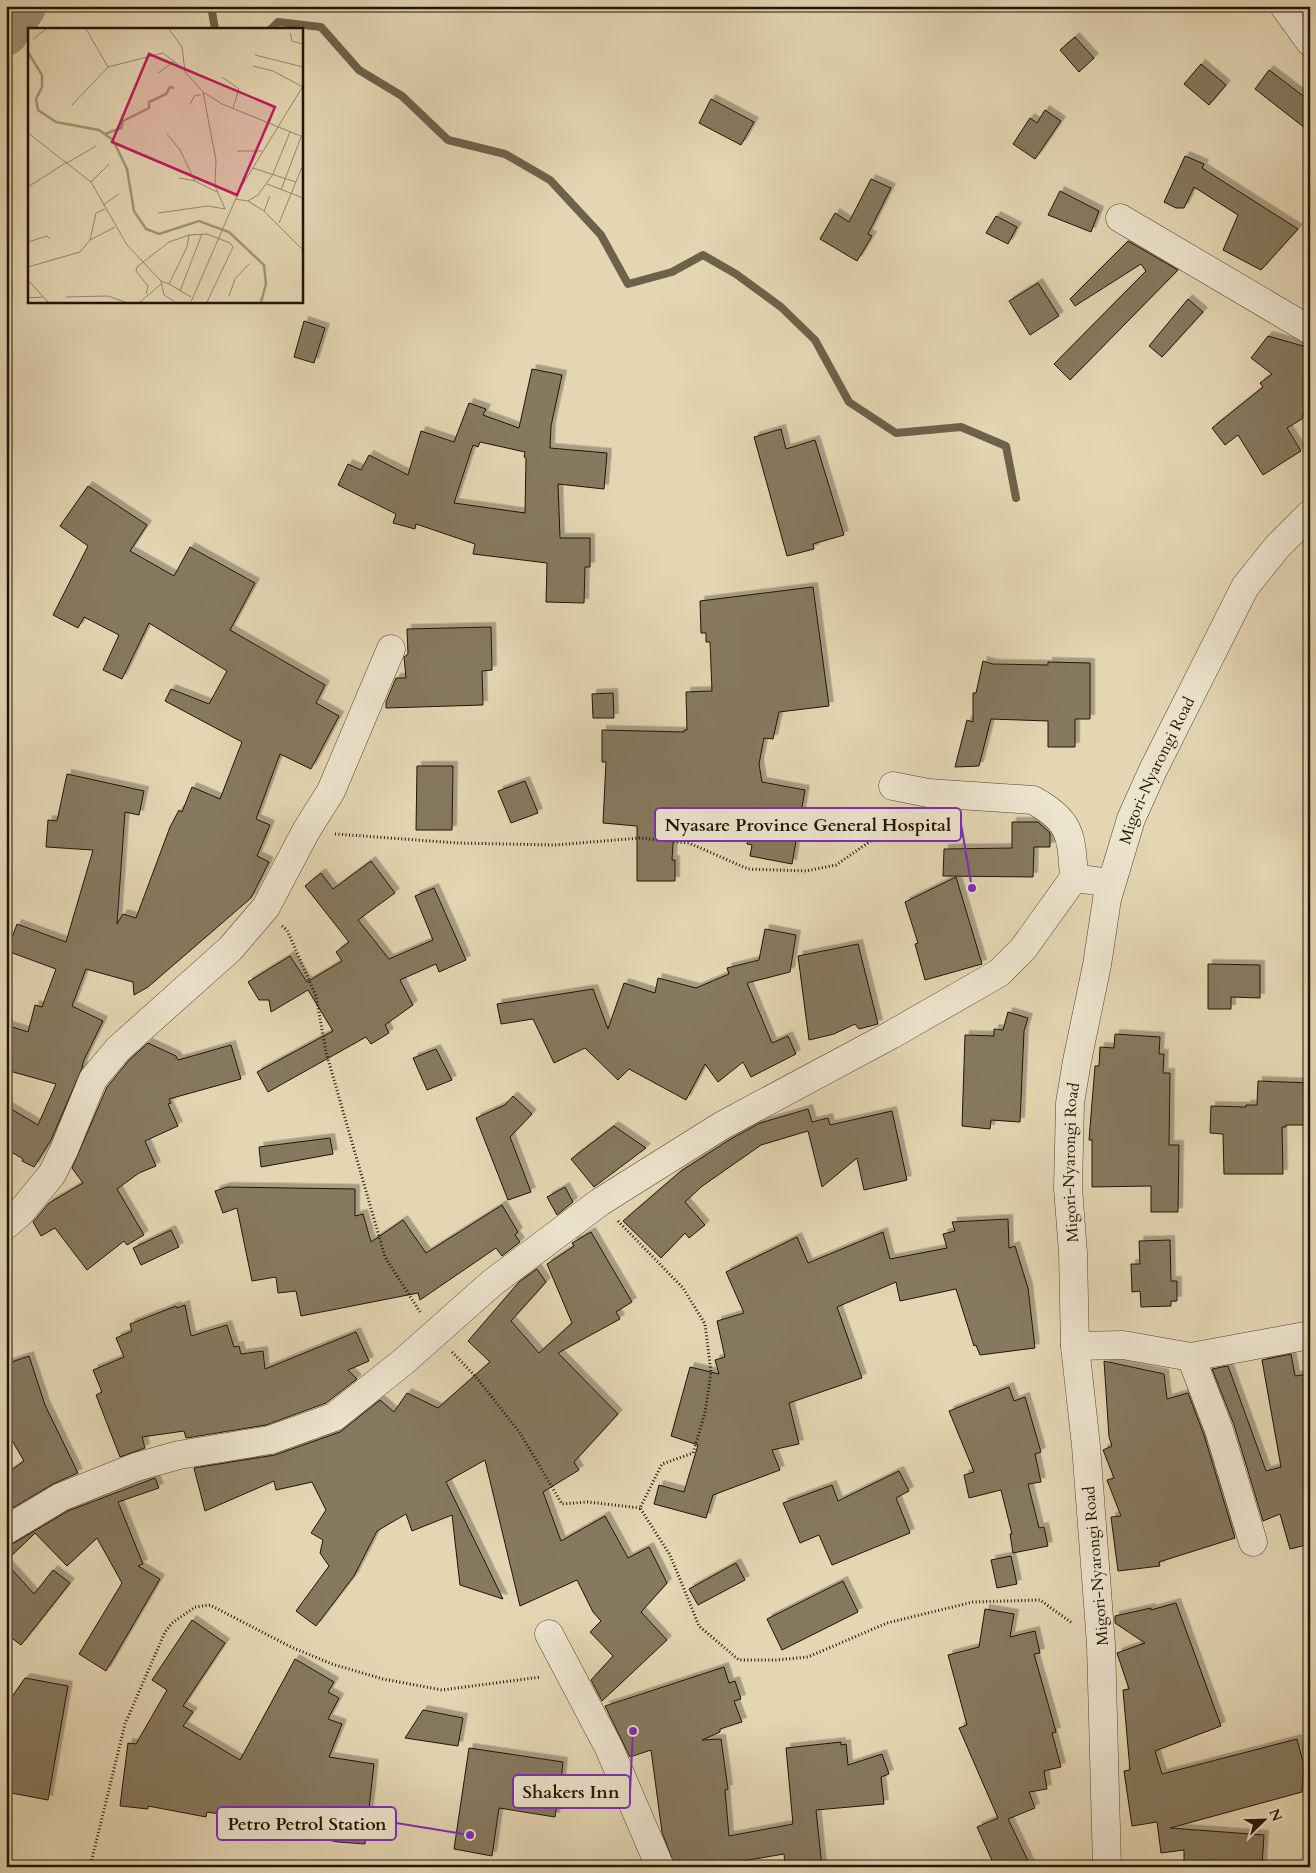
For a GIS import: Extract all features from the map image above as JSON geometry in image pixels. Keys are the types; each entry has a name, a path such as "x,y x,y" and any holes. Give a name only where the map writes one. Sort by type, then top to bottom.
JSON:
{"street":[{"path":"1284,6 1310,42"},
{"path":"1120,218 1310,330"},
{"name":"Migori-Nyarongi Road","path":"1107,1867 1101,1644 1086,1446 1075,1346 1073,1253 1068,1188 1070,1103 1111,883 1130,819 1152,770 1245,587 1277,547 1309,513"},
{"path":"6,1226 20,1214 52,1174 64,1150 93,1079 118,1048 230,949 266,907 306,832 331,791 391,649"},
{"path":"6,1530 61,1498 136,1467 179,1455 270,1440 334,1417 403,1362 492,1283 600,1202 721,1126 891,1035 998,973 1023,948 1074,878 1070,833 1048,808 1033,800 928,792 893,786"},
{"path":"1074,878 1111,883"},
{"path":"1075,1346 1123,1345 1191,1357 1310,1335"},
{"path":"1191,1357 1219,1430 1253,1542"},
{"path":"549,1634 566,1669 592,1712 660,1867"}],"path":[{"path":"306,832 458,843 556,845 640,838 689,843 748,869 806,872 836,865 904,818 912,818"},
{"path":"266,907 287,930 316,996 326,1052 369,1208 385,1257 434,1334 476,1377 520,1433 562,1504 588,1502 640,1508"},
{"path":"600,1202 683,1288 705,1324 706,1331 711,1372 705,1413 693,1452 662,1464 640,1508"},
{"path":"640,1508 670,1555 699,1626 739,1660 776,1660 808,1657 887,1623 973,1602 1040,1600 1101,1644"},
{"path":"90,1867 125,1724 164,1632 172,1623 195,1607 210,1605 291,1647 332,1664 383,1679 442,1690 540,1677 566,1669"}],"building":[{"path":"1075,37 1094,58 1079,72 1060,50"},
{"path":"1201,64 1226,85 1209,105 1184,84"},
{"path":"1269,70 1310,101 1310,132 1255,89"},
{"path":"711,99 754,122 741,145 699,123"},
{"path":"1045,110 1061,121 1035,159 1013,144 1030,118 1037,123"},
{"path":"1185,156 1204,164 1202,168 1298,229 1261,270 1223,250 1238,215 1194,187 1184,208 1176,208 1164,202"},
{"path":"871,179 891,188 868,234 872,236 857,261 820,239 835,213 849,222"},
{"path":"1060,191 1099,211 1091,232 1048,215"},
{"path":"996,216 1017,227 1008,244 986,233"},
{"path":"1128,241 1178,270 1070,380 1054,364 1146,271 1141,264 1075,306 1070,299"},
{"path":"1038,283 1059,316 1030,335 1009,301"},
{"path":"1188,299 1203,312 1162,357 1149,346"},
{"path":"304,321 325,328 314,363 294,357"},
{"path":"1268,336 1310,348 1310,389 1302,419 1287,428 1301,451 1263,475 1238,435 1225,445 1212,428 1263,387 1260,383 1272,374 1251,358"},
{"path":"532,369 562,375 551,426 550,448 607,453 604,489 558,484 560,538 590,538 590,567 585,567 584,603 546,602 547,563 473,554 475,544 416,524 415,529 393,523 396,514 338,485 348,464 361,470 369,455 408,475 421,431 454,442 469,403 486,409 483,415 519,428","holes":["480,442 525,452 525,513 454,503 473,445 478,447"]},
{"path":"781,429 786,449 815,440 844,535 813,544 814,549 787,556 754,437"},
{"path":"88,486 147,525 130,551 174,576 190,547 255,583 230,630 325,685 316,703 339,716 311,769 280,754 256,819 270,825 257,856 269,862 251,898 148,987 134,995 133,982 86,969 72,1006 103,1021 84,1060 51,1140 34,1167 22,1161 23,1159 13,1153 6,1152 6,1106 38,1125 56,1084 6,1070 6,1025 28,1032 35,1005 42,1007 56,969 7,951 17,924 66,942 93,850 46,847 48,820 57,821 67,774 144,791 139,815 125,812 117,924 123,914 136,918 170,827 179,810 182,812 192,787 220,799 242,742 165,701 171,689 209,704 227,671 149,623 122,679 103,670 119,635 84,617 78,628 53,615 88,546 60,526"},
{"path":"813,587 829,706 779,712 773,739 764,738 759,764 762,782 805,790 792,864 750,856 752,845 747,844 748,838 720,833 725,811 675,812 672,860 675,860 675,881 637,881 637,826 603,823 606,762 602,762 602,730 684,732 684,730 687,730 686,692 712,691 710,642 706,642 706,633 701,633 700,601"},
{"path":"491,627 492,670 482,671 483,705 386,708 386,702 396,678 406,678 404,657 408,654 407,629"},
{"path":"983,661 993,664 1048,665 1048,662 1090,663 1090,719 1075,719 1075,747 1048,747 1048,721 991,719 979,766 955,767 967,720 973,722 973,693 976,693"},
{"path":"613,693 614,718 593,718 592,694"},
{"path":"417,766 453,766 452,830 416,830"},
{"path":"525,781 538,813 511,823 498,791"},
{"path":"1012,822 1038,822 1050,833 1050,847 1034,847 1033,877 943,876 944,849 1012,848"},
{"path":"371,861 395,893 358,920 389,959 433,940 415,896 434,888 466,960 439,972 436,964 400,980 413,1005 385,1025 389,1033 371,1044 366,1037 268,1092 257,1072 333,1031 308,990 271,1012 269,1000 259,1000 248,982 290,956 307,982 342,961 336,952 349,942 305,886 321,873 333,889"},
{"path":"956,877 982,964 925,980 915,944 918,943 905,902"},
{"path":"765,929 796,935 790,972 747,983 772,1043 788,1036 796,1054 751,1077 743,1062 718,1082 705,1064 686,1100 629,1069 618,1080 585,1048 554,1063 533,1019 501,1024 497,1004 593,989 608,1029 624,983 655,993 658,978 696,988 729,974 727,968 759,960"},
{"path":"858,944 878,1024 859,1029 855,1024 834,1034 809,1040 798,956"},
{"path":"1208,964 1260,965 1260,998 1231,997 1231,1009 1208,1009"},
{"path":"1008,1012 1028,1018 1024,1031 1020,1122 991,1120 990,1129 962,1126 965,1035 994,1036 994,1029 1003,1030"},
{"path":"1115,1034 1160,1037 1159,1054 1164,1054 1163,1073 1170,1073 1169,1145 1179,1145 1178,1212 1151,1212 1151,1186 1092,1187 1092,1140 1089,1140 1095,1066 1099,1066 1100,1047 1114,1048"},
{"path":"148,1043 176,1056 178,1060 231,1045 241,1079 169,1099 171,1103 168,1104 178,1126 145,1141 156,1166 139,1173 117,1189 144,1235 127,1245 124,1241 87,1270 55,1228 41,1236 33,1222 49,1203 83,1183 72,1168 107,1087 129,1060"},
{"path":"436,1049 452,1080 427,1090 413,1058"},
{"path":"1258,1081 1310,1083 1310,1125 1286,1125 1286,1127 1282,1127 1283,1174 1224,1174 1223,1134 1210,1133 1211,1106 1246,1107 1246,1105 1257,1105"},
{"path":"513,1096 532,1114 510,1137 531,1192 508,1200 476,1118 505,1105"},
{"path":"808,1109 812,1122 828,1118 830,1125 892,1111 907,1180 864,1190 857,1158 822,1187 808,1131 761,1145 701,1187 685,1202 705,1225 689,1238 685,1233 661,1258 623,1221 681,1171 729,1140 760,1123"},
{"path":"614,1126 646,1148 594,1187 571,1159"},
{"path":"330,1138 333,1154 261,1167 259,1147"},
{"path":"227,1187 355,1189 355,1216 363,1214 371,1242 403,1220 426,1253 502,1205 518,1232 515,1235 520,1242 502,1256 496,1248 420,1300 418,1293 301,1316 296,1291 278,1293 276,1277 252,1281 237,1208 223,1213 215,1191"},
{"path":"565,1187 573,1202 557,1215 547,1197"},
{"path":"1008,1219 1009,1248 1015,1246 1028,1288 1035,1348 980,1355 976,1345 974,1346 956,1289 900,1301 896,1282 837,1307 862,1378 789,1403 799,1444 772,1450 780,1470 713,1495 706,1518 654,1504 659,1485 684,1492 698,1445 671,1436 690,1367 719,1374 715,1360 725,1357 717,1321 744,1313 726,1272 797,1237 808,1263 883,1232 890,1259 947,1248 943,1234 955,1231 952,1222"},
{"path":"171,1230 179,1247 141,1265 133,1248"},
{"path":"591,1232 632,1302 616,1312 620,1319 558,1353 618,1414 574,1462 579,1470 543,1492 561,1541 605,1516 628,1558 649,1547 667,1583 641,1612 667,1640 602,1701 591,1680 613,1656 590,1632 601,1621 593,1612 577,1580 520,1606 485,1460 446,1482 503,1599 460,1585 452,1515 412,1531 406,1514 377,1531 354,1576 316,1626 296,1611 329,1566 320,1553 323,1540 311,1533 326,1510 312,1482 276,1490 274,1481 205,1511 194,1468 275,1455 340,1432 380,1400 394,1412 407,1393 438,1408 490,1362 468,1341 519,1282 537,1269 546,1282 511,1321 539,1353 572,1323 547,1264 574,1246 572,1243"},
{"path":"1170,1240 1171,1281 1177,1281 1177,1301 1171,1301 1171,1306 1141,1307 1140,1291 1132,1292 1131,1264 1140,1264 1139,1241"},
{"path":"185,1305 191,1336 227,1325 234,1347 239,1346 241,1354 263,1351 265,1369 356,1332 369,1361 348,1370 357,1379 326,1403 266,1425 186,1438 184,1431 142,1437 145,1448 120,1457 96,1395 102,1392 93,1370 124,1357 116,1338 132,1331 130,1324 176,1306 177,1308"},
{"path":"1291,1354 1295,1376 1310,1374 1310,1544 1290,1549 1280,1514 1263,1521 1234,1425 1212,1369 1228,1366 1266,1471 1281,1467 1262,1360"},
{"path":"29,1356 45,1405 78,1473 53,1484 6,1512 6,1474 24,1461 6,1430 6,1364"},
{"path":"1104,1361 1164,1374 1167,1399 1188,1393 1204,1435 1235,1538 1159,1562 1160,1566 1118,1571 1111,1517 1121,1516 1107,1480 1114,1478 1103,1450 1112,1446 1109,1437"},
{"path":"1009,1387 1014,1401 1025,1397 1041,1452 1035,1454 1041,1482 1028,1484 1039,1528 1044,1527 1048,1546 1013,1553 1010,1534 1012,1534 1001,1490 969,1498 964,1475 974,1472 949,1411"},
{"path":"899,1471 909,1491 896,1498 910,1533 832,1565 819,1535 800,1543 783,1503 832,1485 838,1501"},
{"path":"155,1478 159,1488 118,1502 143,1564 138,1566 160,1579 106,1671 79,1654 122,1583 97,1538 67,1566 35,1533 6,1561 6,1546 68,1511"},
{"path":"1011,1556 1017,1584 997,1588 991,1560"},
{"path":"6,1563 34,1594 53,1570 70,1583 21,1645 6,1634"},
{"path":"736,1563 745,1580 698,1605 689,1589"},
{"path":"843,1581 858,1612 782,1650 767,1619"},
{"path":"1176,1603 1221,1726 1155,1751 1162,1774 1297,1739 1304,1766 1302,1792 1170,1828 1264,1835 1262,1867 1184,1867 1184,1850 1161,1853 1157,1822 1132,1826 1124,1771 1130,1770 1123,1690 1129,1689 1117,1653 1145,1643 1115,1623 1115,1616 1151,1608 1151,1610"},
{"path":"985,1609 1014,1614 1010,1637 1035,1631 1040,1653 1034,1654 1056,1732 1052,1733 1061,1767 1044,1771 1047,1789 1029,1792 1035,1808 1008,1819 1031,1867 995,1867 977,1827 998,1818 959,1728 967,1725 948,1655 979,1647"},
{"path":"192,1620 225,1643 183,1706 193,1712 183,1726 240,1760 295,1659 334,1682 328,1692 339,1698 328,1719 342,1724 329,1757 374,1764 365,1844 338,1842 305,1835 304,1838 286,1836 255,1828 258,1820 207,1812 206,1817 148,1806 148,1809 120,1806 128,1743 136,1744 167,1690 152,1680"},
{"path":"724,1667 729,1683 735,1681 741,1699 734,1701 742,1722 720,1729 720,1732 702,1740 721,1739 728,1789 725,1790 729,1836 793,1824 786,1748 841,1742 841,1745 846,1744 848,1765 882,1754 889,1774 881,1777 884,1804 816,1810 822,1867 785,1867 784,1854 737,1862 738,1867 675,1867 662,1832 651,1750 630,1757 605,1706"},
{"path":"25,1678 68,1686 48,1800 6,1792 6,1718 9,1701"},
{"path":"423,1710 463,1718 458,1746 405,1738"},
{"path":"469,1748 563,1762 561,1782 545,1787 559,1790 555,1817 499,1808 492,1856 454,1849"}],"waterway":[{"path":"6,33 24,6"},
{"path":"211,6 215,28"},
{"path":"272,28 278,22 321,27 359,70 402,96 448,140 505,154 550,180 601,235 628,284 672,272 703,255 736,274 781,307 815,340 849,402 896,433 961,427 1006,446 1016,498"}],"place":[{"name":"Nyasare Province General Hospital","path":"972,888"},
{"name":"Shakers Inn","path":"633,1731"},
{"name":"Petro Petrol Station","path":"470,1835"}]}
